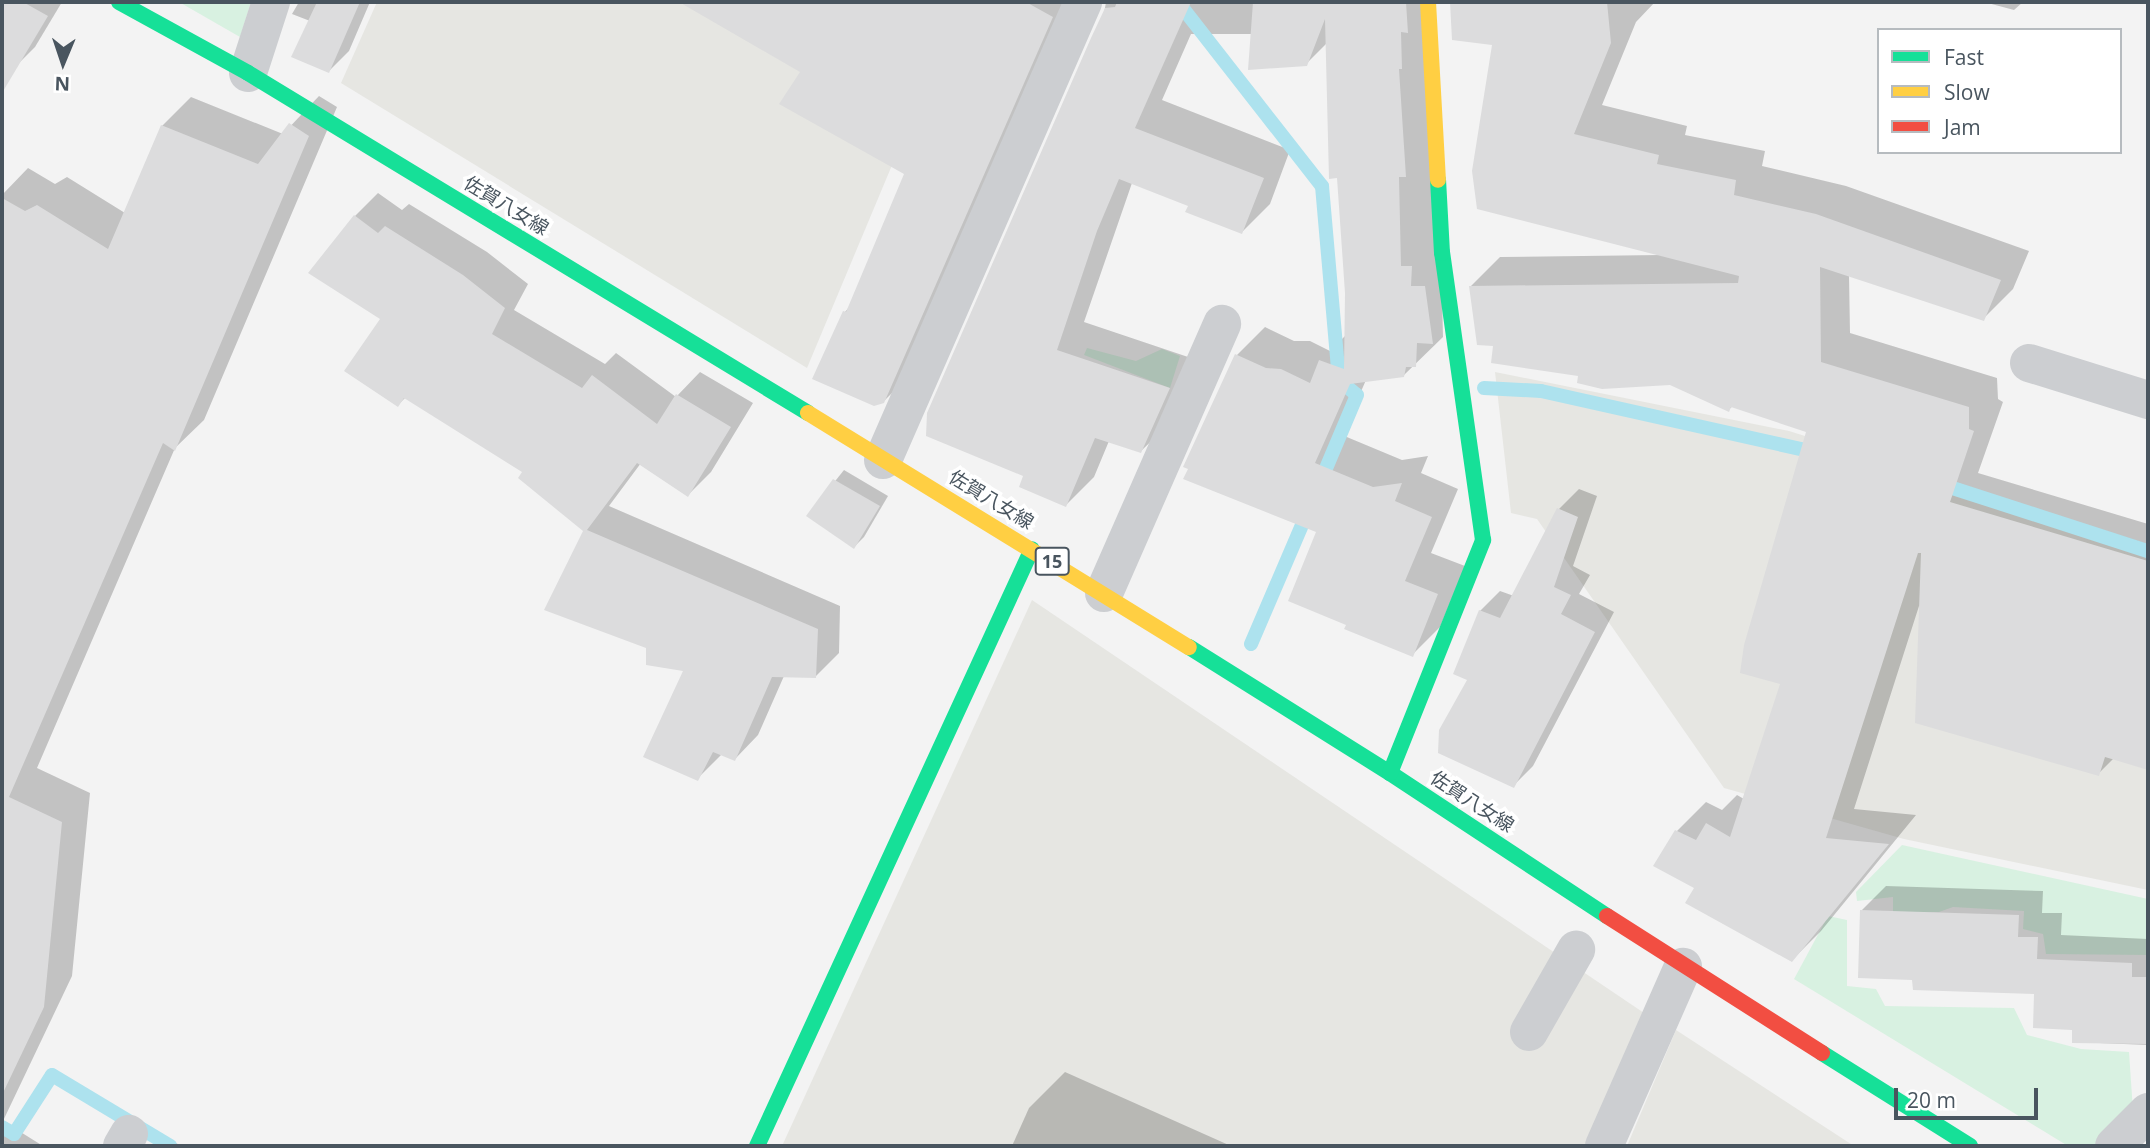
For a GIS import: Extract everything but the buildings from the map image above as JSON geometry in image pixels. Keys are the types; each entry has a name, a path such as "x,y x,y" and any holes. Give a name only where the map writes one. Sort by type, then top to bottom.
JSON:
{"main road":[{"name":"佐賀八女線","path":"119,2 248,73 1104,593 1390,774 1683,967 1970,1146"},
{"path":"1390,774 1483,540 1442,253 1428,2"},
{"path":"757,1146 1032,549"}],"street":[{"path":"248,73 271,2"},
{"path":"883,460 1083,2"},
{"path":"1104,593 1222,324"},
{"path":"2029,363 2148,400"},
{"path":"1529,1031 1576,950"},
{"path":"1604,1146 1683,967"},
{"path":"2113,1146 2147,1098"}],"shaded area":[{"path":"377,2 967,2 934,65 807,368 341,83"},
{"path":"1495,372 1789,431 2148,544 2148,890 1904,839 1724,788 1537,519 1511,513"},
{"path":"1032,600 1647,1015 1588,1146 782,1146"},
{"path":"1676,1030 1854,1146 1627,1146"}],"green space":[{"path":"179,2 251,2 240,37"},
{"path":"1087,348 1136,361 1162,349 1180,356 1170,388 1084,355"},
{"path":"1902,845 2148,899 2148,955 2046,954 2043,934 2023,929 2024,911 1953,907 1939,912 1893,913 1893,897 1857,901 1856,892"},
{"path":"1828,916 1847,920 1847,986 1876,989 1885,1006 2014,1008 2027,1035 2081,1049 2129,1052 2133,1111 2101,1146 2068,1146 1794,979"}],"waterway":[{"path":"1178,2 1322,186 1339,380 1357,395 1319,485"},
{"path":"1484,388 1541,391 1819,453"},
{"path":"1937,483 2148,551"},
{"path":"1251,644 1308,511"},
{"path":"2,1127 14,1134 52,1075 170,1146"}],"traffic: fast":[{"path":"119,2 248,73 808,413"},
{"path":"1390,773 1483,540 1442,253 1438,180"},
{"path":"757,1146 1032,549"},
{"path":"1189,647 1390,773 1607,916"},
{"path":"1822,1053 1970,1146"}],"traffic: slow":[{"path":"1428,2 1438,180"},
{"path":"808,413 1189,647"}],"traffic: jam":[{"path":"1607,916 1822,1053"}]}
